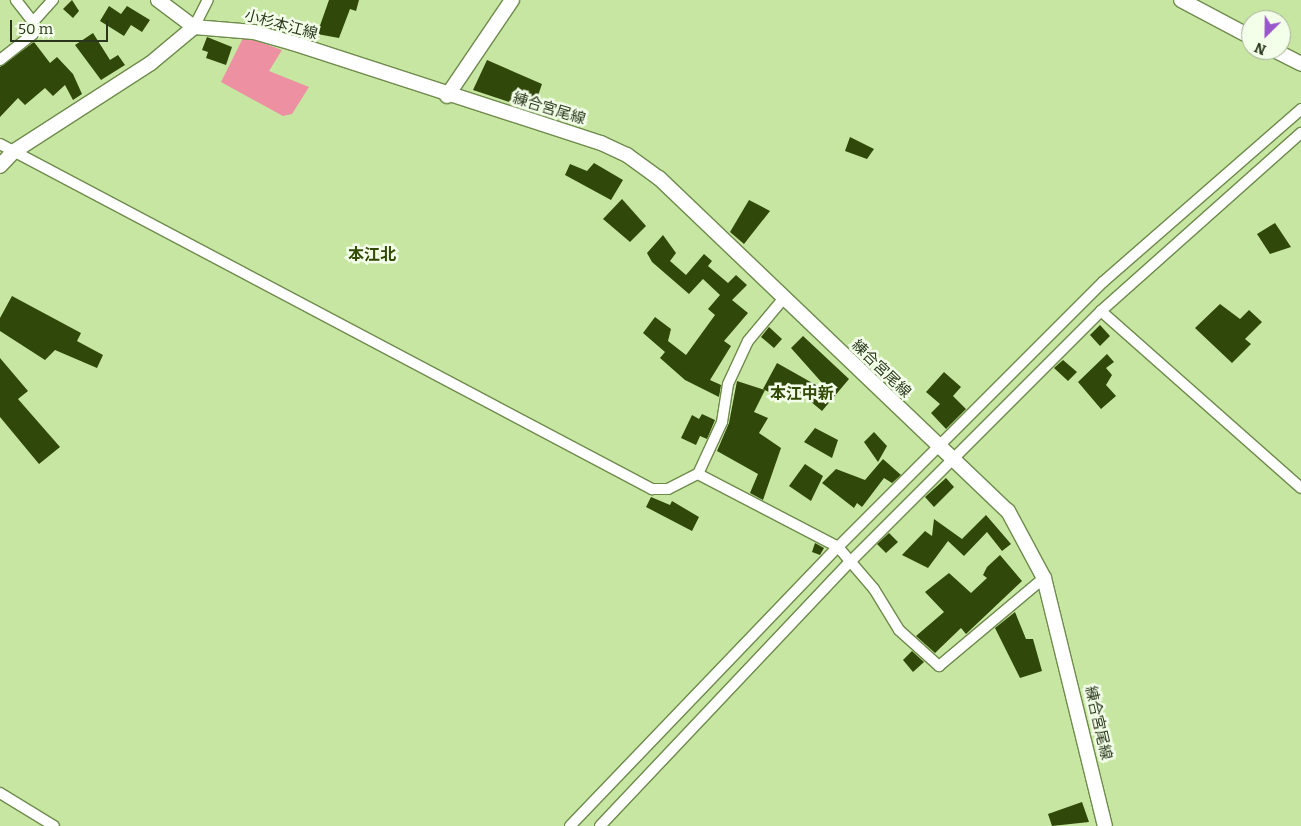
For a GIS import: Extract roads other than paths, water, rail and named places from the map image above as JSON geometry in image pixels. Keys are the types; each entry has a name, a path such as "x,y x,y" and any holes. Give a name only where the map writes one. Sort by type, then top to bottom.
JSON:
{"main road":[{"path":"0,166 13,152 151,63 194,26 158,0"},
{"path":"447,96 512,0"},
{"path":"1181,0 1241,32"},
{"name":"小杉本江線","path":"194,26 254,32 447,96"},
{"name":"練合宮尾線","path":"447,96 593,140 628,155 659,178 1008,511 1044,578 1105,826"}],"street":[{"path":"0,60 33,34 33,22 16,0"},
{"path":"33,22 53,0"},
{"path":"194,26 208,0"},
{"path":"570,826 838,547 940,448 1103,282 1301,109"},
{"path":"600,826 850,562 1101,311 1301,133"},
{"path":"0,144 652,489 668,489 698,474 722,422 728,384 748,341 784,298"},
{"path":"1101,311 1301,488"},
{"path":"698,474 838,547 899,630 939,666 1044,578"},
{"path":"0,794 54,826"}],"district":[{"name":"本江北","path":"372,255"},
{"name":"本江中新","path":"802,394"}]}
